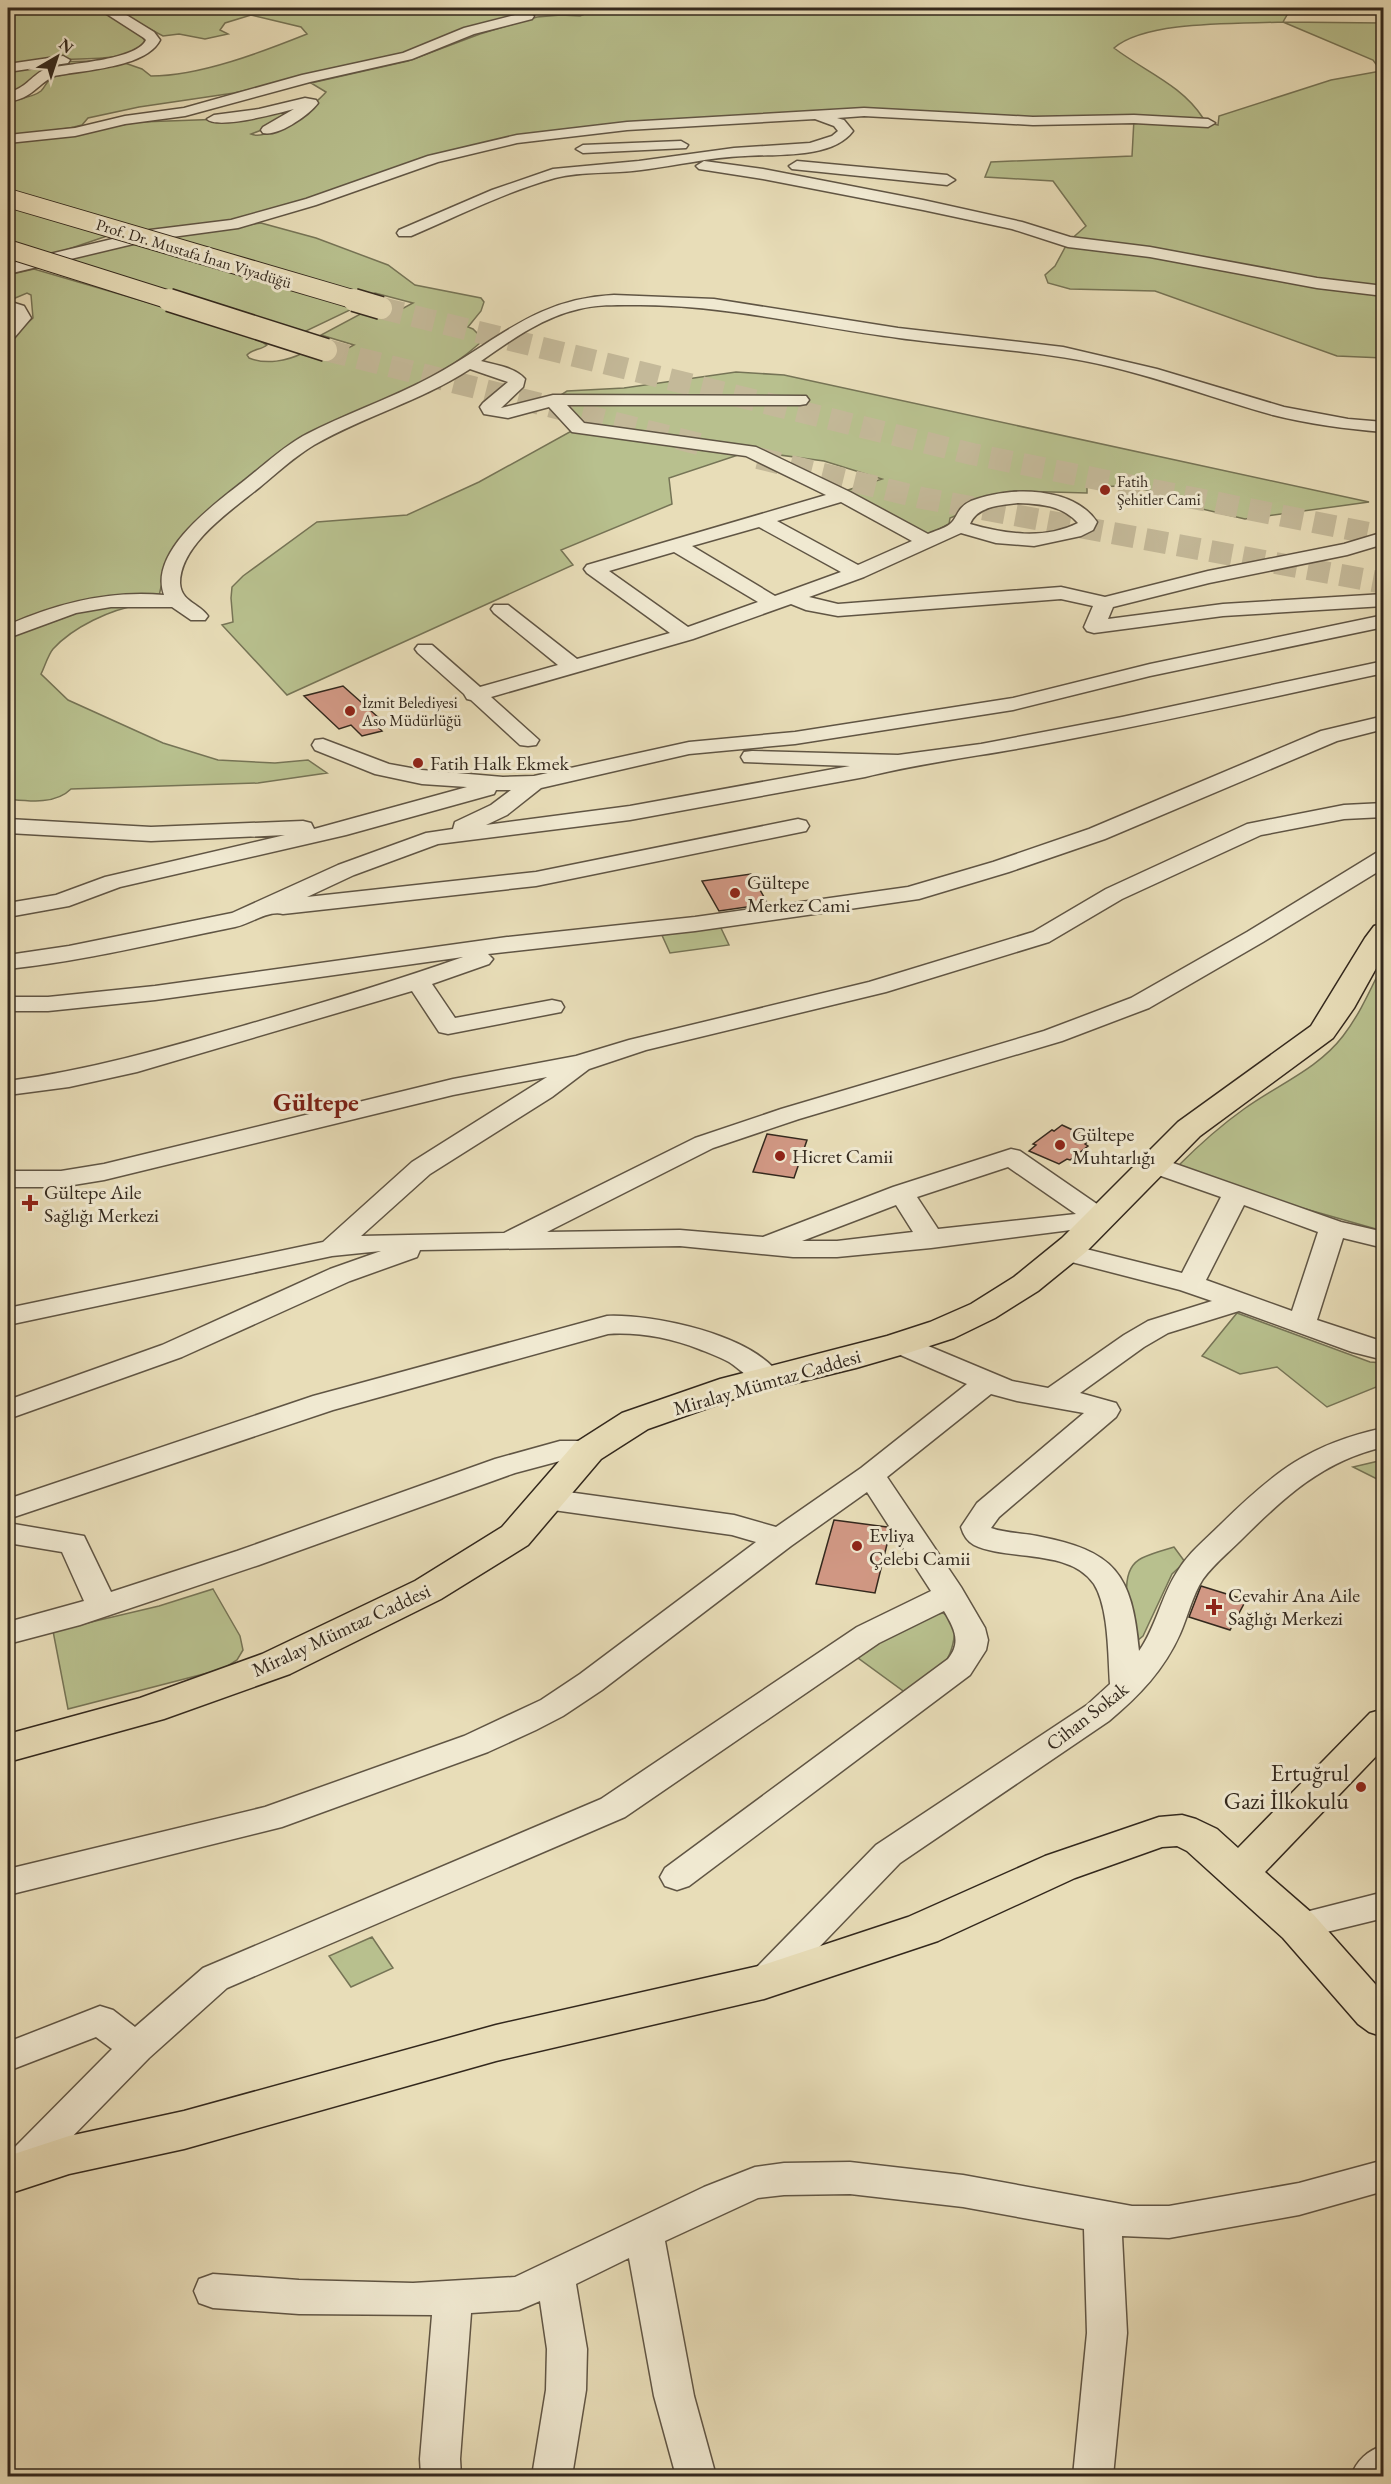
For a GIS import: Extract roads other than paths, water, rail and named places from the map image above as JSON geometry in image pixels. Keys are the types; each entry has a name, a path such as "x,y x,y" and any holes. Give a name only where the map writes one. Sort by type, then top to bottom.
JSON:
{"main road":[{"name":"Prof. Dr. Mustafa İnan Viyadüğü","path":"8,198 381,308"},
{"path":"9,264 326,350"},
{"name":"Miralay Mümtaz Caddesi","path":"8,1748 150,1709 276,1664 358,1626 461,1571 514,1536 588,1451 635,1422 698,1398 767,1377 856,1357 899,1344 942,1330 983,1311 1026,1284 1066,1252 1153,1164 1210,1111 1281,1064 1322,1032 1338,1010 1367,955 1383,932"},
{"path":"1239,1874 1383,1723"},
{"path":"11,2173 69,2155 184,2130 496,2043 764,1982 923,1929 1060,1867 1159,1832 1182,1830 1203,1840 1298,1926 1383,2020"}],"street":[{"path":"8,99 28,91 41,77 50,72 114,61 145,51 152,44 153,40 141,29 107,8"},
{"path":"8,139 75,132 123,121 185,112 307,78 406,57 469,31 527,16"},
{"path":"8,68 57,60 114,61"},
{"path":"123,121 213,119 259,113 305,102 311,103 289,120 268,130"},
{"path":"9,264 150,236 232,225 311,202 433,159 526,138 627,126 864,112 1012,120 1134,119 1208,123"},
{"path":"405,233 551,175 592,167 639,166 737,152 826,145 845,134 846,128 839,123 816,115"},
{"path":"583,149 671,145 789,148"},
{"path":"682,160 955,211 1033,230 1068,242 1150,252 1317,283 1383,291"},
{"path":"721,168 746,163 774,164 947,180"},
{"path":"177,602 171,589 173,568 189,542 213,514 286,456 310,440 421,390 469,363 538,318 566,307 601,300 679,301 722,305 903,334 1064,352 1141,369 1292,415 1335,423 1383,427"},
{"path":"8,306 18,310 23,318 8,334"},
{"path":"469,363 516,379 517,383 513,388 489,407 494,412 508,413 553,400 800,400"},
{"path":"553,400 578,428 750,451 843,496 929,542"},
{"path":"686,635 594,569 843,496"},
{"path":"474,695 686,635 857,573 959,527 996,537 1034,540 1074,532 1086,526 1088,522 1083,514 1070,505 1031,498 1008,498 986,503 969,511 961,517 959,527"},
{"path":"759,519 857,573"},
{"path":"675,544 784,601 838,610 1043,593 1078,595 1105,603 1208,577 1347,549 1383,538"},
{"path":"8,632 47,615 93,602 134,598 177,602 198,616"},
{"path":"1105,603 1094,627 1223,610 1383,600"},
{"path":"501,609 574,667"},
{"path":"323,745 350,758 403,774 503,784 534,783 688,748 795,738 1013,704 1161,668 1383,621"},
{"path":"425,649 474,695 528,740"},
{"path":"434,838 630,813 865,770 898,761 981,750 1102,727 1383,667"},
{"path":"8,1004 48,1004 155,993 507,944 777,913 910,894 944,885 1097,834 1329,736 1383,722"},
{"path":"658,754 898,761"},
{"path":"8,962 182,932 237,919 264,909 346,870 434,838 499,810 534,783"},
{"path":"8,910 61,901 113,882 338,830 503,784"},
{"path":"8,1179 61,1179 104,1173 453,1087 581,1063 639,1045 877,987 1041,937 1114,894 1255,829 1344,812 1383,810"},
{"path":"8,826 151,834 273,828 338,830"},
{"path":"264,909 536,879 798,826"},
{"path":"508,1241 704,1143 790,1114 1053,1036 1140,1003 1255,938 1383,858"},
{"path":"8,1088 64,1081 143,1064 417,982 484,958 507,944"},
{"path":"417,982 448,1027 552,1007"},
{"path":"332,1248 421,1168 543,1092 581,1063"},
{"path":"765,1246 902,1193 1011,1157 1101,1219"},
{"path":"1153,1164 1333,1228 1383,1240"},
{"path":"902,1193 931,1240"},
{"path":"1190,1284 1236,1194"},
{"path":"8,1316 332,1248 398,1242 697,1238 812,1250 931,1240 1101,1219"},
{"path":"1302,1325 1333,1228"},
{"path":"8,1410 172,1351 339,1275 433,1242"},
{"path":"1066,1252 1190,1284 1362,1346 1383,1351"},
{"path":"1054,1398 1158,1327 1240,1302"},
{"path":"8,1509 323,1403 607,1325 632,1325 694,1338 736,1355 767,1377"},
{"path":"899,1344 1015,1393 1083,1402 1106,1410 988,1510 976,1527 978,1533 985,1538 1051,1549 1077,1557 1092,1565 1105,1578 1117,1611 1127,1689"},
{"path":"8,1882 270,1818 476,1744 525,1722 582,1688 780,1539 871,1475 988,1382"},
{"name":"Cihan Sokak","path":"764,1982 888,1854 1098,1713 1127,1689 1151,1657 1165,1633 1189,1577 1270,1493 1303,1467 1347,1447 1383,1437"},
{"path":"8,1633 102,1606 270,1551 505,1466 560,1451 572,1449 588,1451"},
{"path":"677,1877 959,1667 968,1657 973,1638 950,1594 871,1475"},
{"path":"546,1499 734,1525 780,1539"},
{"path":"8,1533 73,1543 102,1606"},
{"path":"11,2173 136,2048 215,1978 613,1808 868,1635 950,1594"},
{"path":"1298,1926 1383,1905"},
{"path":"8,2057 100,2020 136,2048"},
{"path":"213,2291 299,2297 414,2300 519,2293 717,2198 755,2183 784,2179 850,2178 963,2191 1132,2222 1169,2222 1309,2197 1383,2175"},
{"path":"1093,2476 1107,2333 1102,2217"},
{"path":"644,2233 674,2396 696,2476"},
{"path":"552,2476 566,2390 567,2349 555,2276"},
{"path":"441,2476 440,2459 453,2299"},
{"path":"1371,2476 1383,2463"}],"tunnel":[{"path":"381,308 972,454 1384,536"},
{"path":"326,350 699,444"},
{"path":"758,458 922,498 1384,583"}],"place":[{"name":"Fatih Şehitler Cami","path":"1105,490"},
{"name":"İzmit Belediyesi Aso Müdürlüğü","path":"350,711"},
{"name":"Fatih Halk Ekmek","path":"418,763"},
{"name":"Gültepe Merkez Cami","path":"735,893"},
{"name":"Gültepe Muhtarlığı","path":"1060,1145"},
{"name":"Hicret Camii","path":"780,1156"},
{"name":"Gültepe Aile Sağlığı Merkezi","path":"30,1203"},
{"name":"Evliya Çelebi Camii","path":"857,1546"},
{"name":"Cevahir Ana Aile Sağlığı Merkezi","path":"1214,1607"},
{"name":"Ertuğrul Gazi İlkokulu","path":"1361,1787"}],"district":[{"name":"Gültepe","path":"316,1102"}]}
